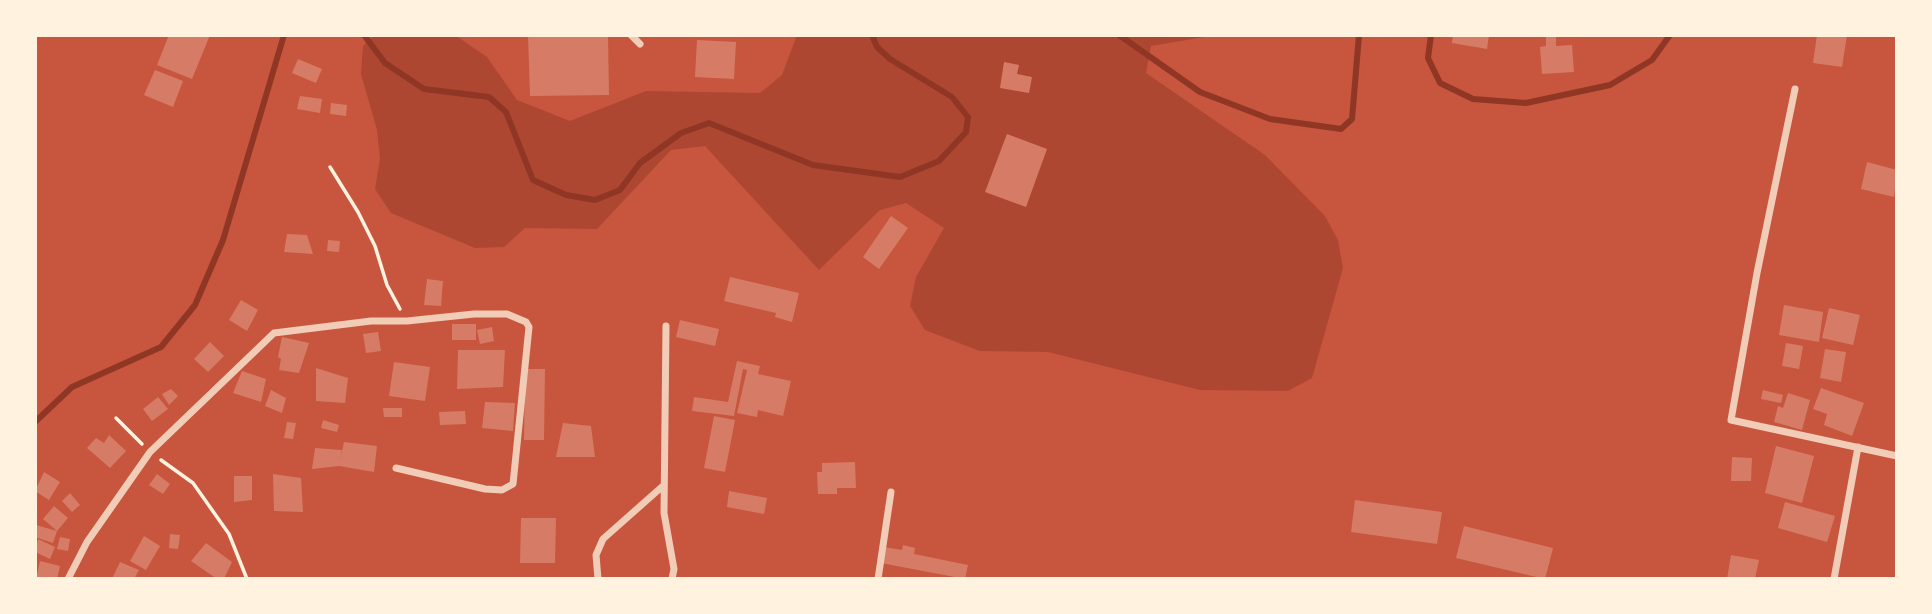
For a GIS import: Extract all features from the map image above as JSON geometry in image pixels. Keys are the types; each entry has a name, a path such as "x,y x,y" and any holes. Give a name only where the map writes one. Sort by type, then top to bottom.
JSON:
{"street":[{"path":"631,35 640,44"},
{"path":"1796,89 1757,273 1731,420 1897,456"},
{"path":"68,579 87,542 150,452 274,333 371,321 407,321 474,314 507,314 526,322 529,327 513,484 502,490 485,489 396,468"},
{"path":"666,326 664,513 674,569 672,579"},
{"path":"1834,579 1858,447"},
{"path":"598,579 596,555 604,538 664,485"},
{"path":"878,579 891,492"}],"path":[{"path":"330,167 358,212 375,246 387,285 407,321"},
{"path":"116,418 150,452 193,483 229,534 247,579"}],"shaded area":[{"path":"374,35 455,35 487,57 517,100 570,121 646,91 760,93 782,75 797,35 1216,35 1151,46 1146,73 1265,155 1325,216 1338,240 1343,268 1312,378 1288,391 1200,390 1048,352 980,351 925,330 910,306 916,277 944,228 906,203 880,210 819,270 705,146 671,150 597,229 525,228 504,247 475,248 391,213 375,189 380,159 377,130 361,74 363,46"}],"building":[{"path":"169,35 210,35 192,79 157,65"},
{"path":"528,35 608,35 609,95 530,96"},
{"path":"1453,35 1489,35 1487,49 1452,43"},
{"path":"1817,35 1847,35 1842,67 1813,63"},
{"path":"1546,37 1556,37 1556,46 1572,45 1574,72 1542,74 1540,47 1546,46"},
{"path":"697,40 736,42 734,79 695,77"},
{"path":"298,59 322,69 316,83 292,73"},
{"path":"1004,62 1019,65 1017,74 1032,77 1029,93 1000,88"},
{"path":"155,70 183,81 173,107 144,95"},
{"path":"300,96 322,99 320,113 297,109"},
{"path":"331,103 347,105 346,116 330,114"},
{"path":"1007,134 1047,149 1026,207 985,192"},
{"path":"1867,162 1897,170 1894,197 1861,189"},
{"path":"891,216 908,228 879,269 863,257"},
{"path":"287,234 307,235 313,254 284,252"},
{"path":"328,240 340,241 339,252 327,251"},
{"path":"730,277 799,293 792,322 775,317 776,313 724,301"},
{"path":"427,279 443,281 441,306 424,305"},
{"path":"241,300 258,310 247,331 229,320"},
{"path":"1784,305 1823,312 1819,342 1779,335"},
{"path":"1829,308 1860,315 1853,345 1822,338"},
{"path":"680,320 719,329 715,346 676,337"},
{"path":"452,324 476,324 476,340 452,340"},
{"path":"492,327 494,341 480,344 477,330"},
{"path":"378,332 381,351 366,353 363,334"},
{"path":"282,337 309,343 299,373 279,370 281,359 278,357"},
{"path":"210,342 224,356 208,372 194,359"},
{"path":"1786,343 1803,346 1799,369 1782,366"},
{"path":"1825,349 1846,352 1841,382 1820,378"},
{"path":"458,350 505,350 503,387 457,389"},
{"path":"737,361 760,366 758,374 791,381 783,416 758,410 757,417 737,413 747,370 743,369 734,416 692,411 694,397 728,402"},
{"path":"394,362 430,367 425,401 389,396"},
{"path":"316,368 348,378 345,403 316,401"},
{"path":"525,369 545,369 544,440 524,440"},
{"path":"242,371 266,379 261,402 233,393"},
{"path":"1821,388 1864,403 1852,436 1824,425 1827,414 1813,409"},
{"path":"171,389 178,396 169,405 162,394"},
{"path":"271,390 286,398 282,413 265,406"},
{"path":"1763,390 1783,395 1781,403 1761,399"},
{"path":"1788,393 1810,400 1802,430 1774,422 1778,406 1783,408"},
{"path":"158,397 168,409 152,421 143,409"},
{"path":"485,402 515,403 513,431 482,428"},
{"path":"383,408 402,408 402,417 384,417"},
{"path":"465,411 466,424 440,425 439,412"},
{"path":"714,416 735,420 725,472 704,468"},
{"path":"323,420 339,425 337,432 321,428"},
{"path":"287,422 296,423 293,439 284,438"},
{"path":"563,423 591,426 595,457 556,457"},
{"path":"109,435 126,451 110,468 87,448 96,438 104,443"},
{"path":"344,442 377,446 374,472 339,466 312,469 315,448 342,450 340,462"},
{"path":"1776,446 1814,456 1802,503 1765,493"},
{"path":"1732,457 1752,458 1751,481 1731,481"},
{"path":"855,462 856,488 837,488 837,494 818,494 817,472 822,472 822,463"},
{"path":"44,472 60,482 49,500 35,491"},
{"path":"157,474 170,484 163,494 149,485"},
{"path":"273,474 301,478 303,512 274,511"},
{"path":"234,476 252,476 252,500 234,502"},
{"path":"729,491 767,498 764,514 727,507"},
{"path":"70,493 80,505 72,512 62,501"},
{"path":"1355,500 1442,512 1437,544 1351,532"},
{"path":"1785,502 1835,516 1827,542 1778,528"},
{"path":"54,506 68,518 57,531 43,519"},
{"path":"521,518 556,518 555,563 520,563"},
{"path":"36,525 57,531 53,543 35,537"},
{"path":"1464,526 1553,548 1545,579 1456,558"},
{"path":"170,534 180,535 178,549 169,548"},
{"path":"144,536 160,546 146,570 130,561"},
{"path":"60,537 70,539 68,551 57,549"},
{"path":"38,539 55,547 50,559 35,552"},
{"path":"206,543 232,562 224,579 217,579 191,561"},
{"path":"903,545 915,548 914,554 968,565 965,579 881,563 884,547 902,550"},
{"path":"1731,555 1759,560 1755,579 1727,579"},
{"path":"40,561 60,566 57,579 36,579"},
{"path":"120,562 139,570 134,579 112,579"}],"waterway":[{"path":"35,422 72,387 161,347 195,305 223,240 284,35"},
{"path":"364,35 385,63 424,89 489,97 506,112 533,180 566,195 595,200 620,190 640,163 681,133 709,123 813,165 900,177 939,161 966,132 968,117 952,97 890,59 877,47 872,35"},
{"path":"1119,35 1200,92 1270,119 1341,129 1352,119 1359,35"},
{"path":"1431,35 1428,58 1440,83 1473,99 1526,103 1610,85 1652,60 1670,35"}]}
